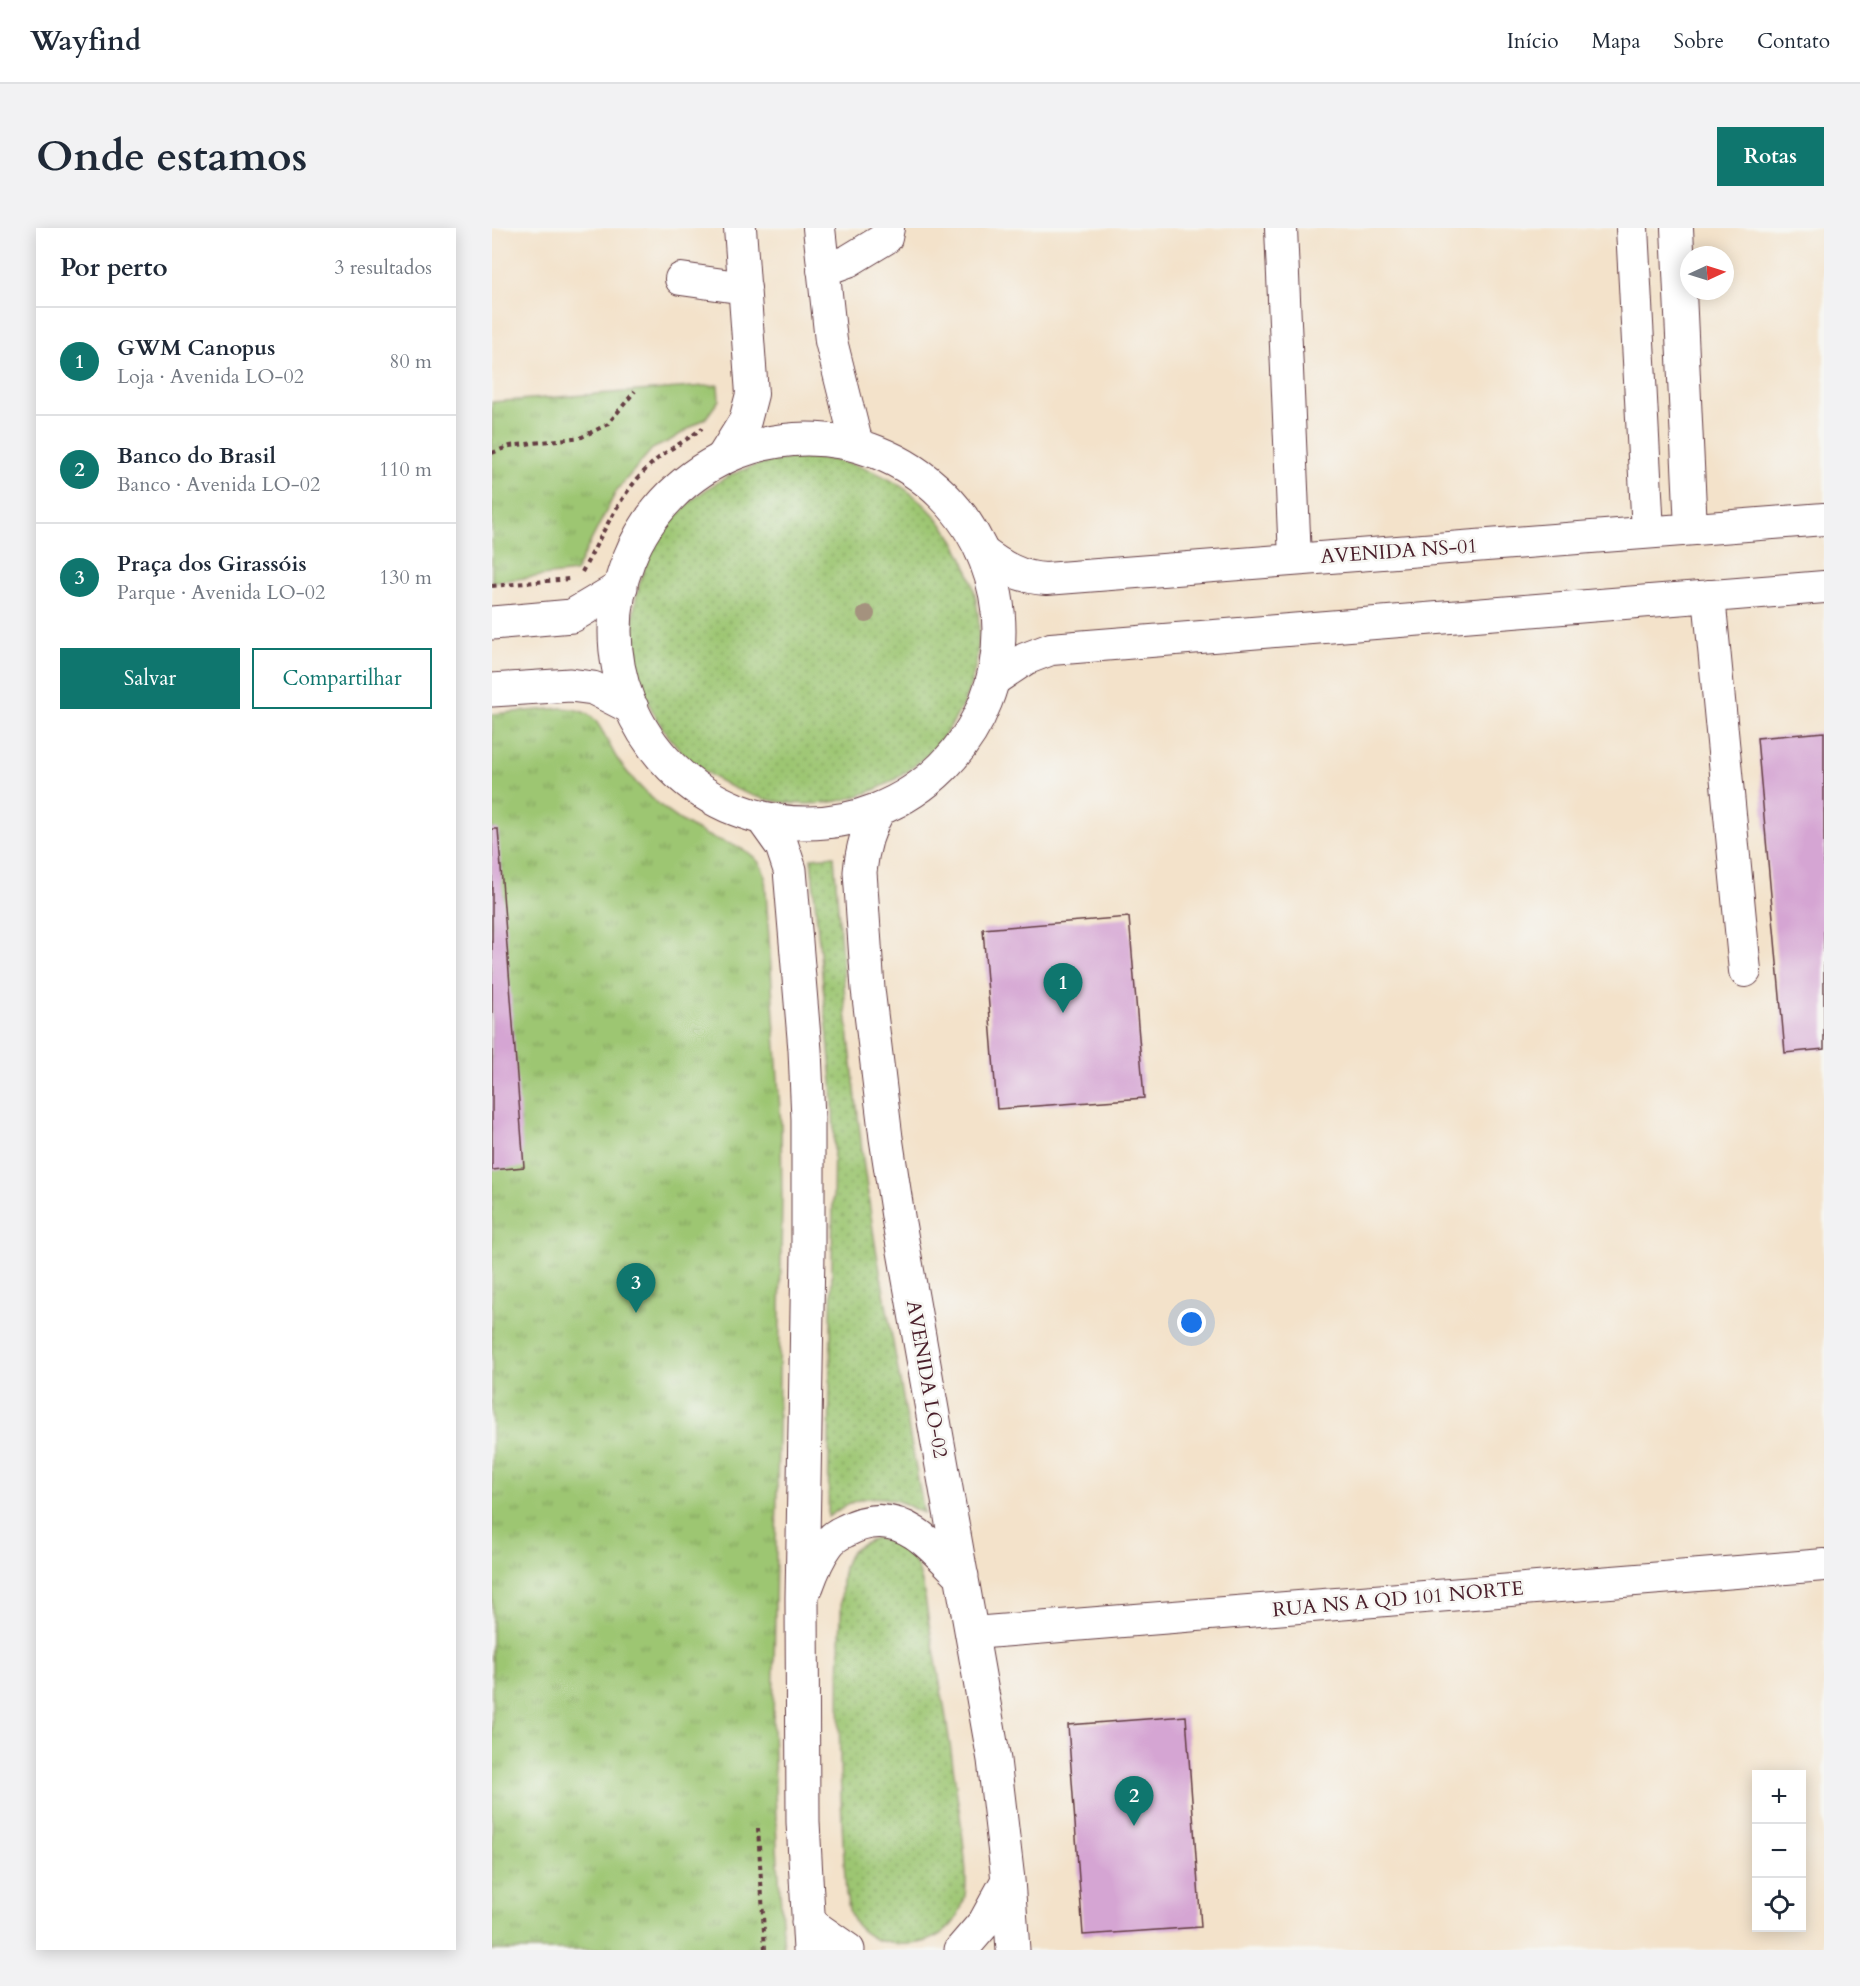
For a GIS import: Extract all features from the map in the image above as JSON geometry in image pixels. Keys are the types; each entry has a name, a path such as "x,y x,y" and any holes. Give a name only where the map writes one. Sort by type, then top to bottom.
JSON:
{"main road":[{"name":"AVENIDA NS-01","path":"789,439 826,439 857,445 896,460 928,482 962,518 981,551 992,580 997,612 998,644 992,681 975,722 954,753 928,780 902,798 861,816 831,822 799,823 762,818 719,802 699,790 681,776 655,748 632,708 617,656 616,618 621,587 633,550 653,517 684,483 722,458 751,447 789,439"},
{"path":"492,623 572,616 621,587"},
{"path":"492,690 570,685 593,688 632,708"},
{"name":"AVENIDA LO-02","path":"879,809 866,835 861,858 860,886 868,989 899,1223 994,1760 1008,1880 1013,1950"},
{"path":"762,818 779,840 790,870 805,1050 808,1197 802,1598 802,1822 809,1936 848,1950"},
{"path":"802,1598 812,1572 828,1543 846,1530 871,1521 894,1522 915,1533 962,1576"},
{"path":"961,1950 985,1922 1008,1880"}],"street":[{"path":"722,458 746,421 751,400 752,381 740,228"},
{"path":"819,228 831,341 857,445"},
{"path":"823,270 848,261 886,238 888,228"},
{"path":"1281,228 1294,559"},
{"path":"1632,228 1648,532"},
{"path":"1677,228 1692,529"},
{"path":"681,279 745,288"},
{"name":"AVENIDA NS-01","path":"981,551 1005,568 1021,575 1040,579 1824,519"},
{"path":"992,681 1025,659 1051,649 1824,587"},
{"path":"1709,596 1744,971"},
{"name":"RUA NS A QD 101 NORTE","path":"973,1633 1824,1565"}],"path":[{"path":"492,453 510,446 582,437 608,424 636,391"},
{"path":"580,575 613,514 637,479 657,459 706,425"},
{"path":"492,586 574,579"},
{"path":"758,1828 765,1950"}],"green space":[{"path":"718,385 719,400 706,418 652,449 617,490 575,572 492,582 492,402"},
{"path":"806,458 840,461 888,478 916,497 940,521 959,549 972,581 979,631 976,665 959,713 940,741 916,765 888,784 856,797 806,804 772,801 724,784 696,765 672,741 653,713 640,681 633,631 636,597 653,549 672,521 696,497 724,478 756,465"},
{"path":"562,708 581,711 592,717 618,760 656,802 691,827 749,853 761,866 765,876 781,1126 782,1200 773,1727 777,1847 784,1950 492,1950 492,714"},
{"path":"834,856 846,1012 864,1167 875,1243 924,1513 903,1503 872,1498 855,1501 828,1517 834,1135 832,1081 811,858"},
{"path":"875,1538 895,1543 908,1551 922,1581 945,1712 964,1848 966,1892 957,1916 950,1927 940,1935 917,1943 891,1943 877,1940 865,1933 853,1920 846,1894 839,1719 842,1582 847,1559 851,1552"}],"building":[{"path":"1824,732 1824,1049 1785,1053 1757,738"},
{"path":"492,829 498,829 524,1167 492,1170"},
{"path":"1129,917 1144,1098 997,1109 983,929"},
{"path":"1186,1716 1201,1927 1083,1935 1068,1725"}],"place":[{"name":"GWM Canopus","path":"1063,1013"},
{"name":"Praça dos Girassóis","path":"636,1313"},
{"name":"Banco do Brasil","path":"1134,1826"}]}
